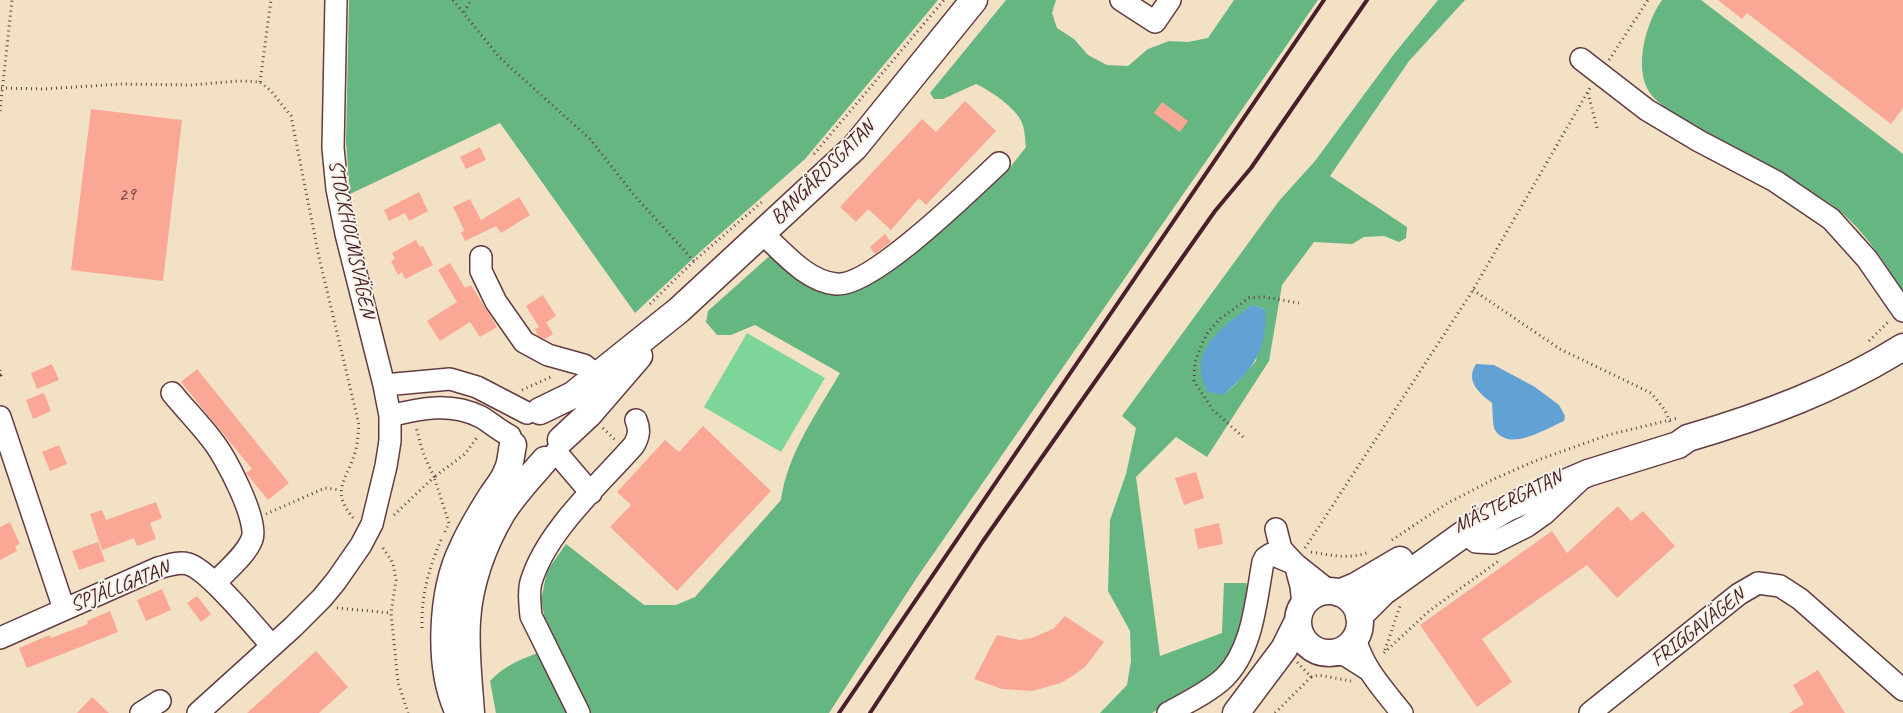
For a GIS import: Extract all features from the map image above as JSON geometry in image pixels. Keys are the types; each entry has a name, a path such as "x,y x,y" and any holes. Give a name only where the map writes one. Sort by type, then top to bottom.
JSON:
{"main road":[{"name":"BANGÅRDSGATAN","path":"534,412 572,395 678,310 855,147 974,0"},
{"name":"BANGÅRDSGATAN","path":"554,451 589,414 678,310"},
{"name":"MÄSTERGATAN","path":"1256,689 1295,660 1323,652 1340,651 1348,646 1357,627 1383,592 1465,533 1507,508 1588,473 1678,445 1688,438 1767,413 1821,391 1874,365 1903,347"},
{"path":"459,713 452,699 446,659 445,611 449,582 462,548 481,513 508,471 517,420 534,412 552,416 560,427 554,451 523,485 502,513 486,545 474,581 467,621 471,713"},
{"name":"MÄSTERGATAN","path":"1236,713 1256,689 1284,648 1300,613 1314,595 1334,592 1368,580 1460,523 1505,499 1590,464 1676,437 1688,438"},
{"path":"512,441 521,456 532,461 554,451"},
{"path":"1334,592 1352,601 1357,627"},
{"path":"1300,613 1299,631 1304,641 1323,652"}],"street":[{"name":"STOCKHOLMSVÄGEN","path":"198,713 322,598 361,545 372,524 386,466 390,441 390,416 337,189 333,148 336,0"},
{"path":"1121,0 1155,22 1170,0"},
{"path":"1581,59 1647,110 1699,141 1776,181 1831,219 1867,259 1903,312"},
{"path":"762,233 801,269 818,279 837,284 855,281 899,252 1000,163"},
{"path":"481,258 481,271 496,302 524,342 548,355 584,365 597,375"},
{"path":"384,386 450,379 477,387 534,412"},
{"path":"172,393 213,441 248,505 252,519 252,538 250,543 215,583"},
{"path":"390,416 412,410 439,407 454,408 478,416 512,441"},
{"path":"0,417 64,609"},
{"path":"579,713 531,616 529,598 531,583 536,568 552,541 575,510 634,445 639,437 640,429 636,420"},
{"path":"554,451 591,493"},
{"path":"1276,529 1281,549 1295,564 1334,592"},
{"path":"1168,713 1222,680 1233,668 1241,654 1252,622 1265,558 1271,554 1295,564"},
{"name":"SPJÄLLGATAN","path":"0,638 158,568 188,563 200,569 215,583 272,646"},
{"path":"1295,564 1301,586 1300,613"},
{"name":"FRIGGAVÄGEN","path":"1590,713 1739,594 1758,583 1780,586 1800,599 1903,690"},
{"path":"1357,627 1358,651 1367,669 1402,713"},
{"path":"1323,652 1345,655 1367,669"},
{"path":"141,713 160,701"}],"path":[{"path":"0,111 12,0"},
{"path":"260,82 271,0"},
{"path":"453,0 500,58 590,139 634,195 694,261"},
{"path":"464,12 471,0"},
{"path":"1295,564 1473,290 1600,72 1648,0"},
{"path":"2,88 43,89 122,84 191,85 239,81 260,82 291,116 319,257 359,425 356,448 340,490 346,510 357,522"},
{"path":"1588,93 1597,128"},
{"path":"1243,437 1213,410 1194,381 1195,362 1202,344 1208,332 1221,318 1249,298 1264,297 1299,303"},
{"path":"0,370 0,375"},
{"path":"596,433 603,428"},
{"path":"252,519 325,488 340,490"},
{"path":"383,548 393,563 396,580 391,613 398,682 408,713"},
{"path":"1310,677 1318,675 1350,681 1356,679 1380,659 1384,653 1402,600"},
{"path":"332,607 391,613"}],"green space":[{"path":"349,0 938,0 805,159 702,250 635,313 500,123 350,194 346,142"},
{"path":"1006,0 1056,0 1052,13 1057,28 1074,39 1088,55 1107,65 1128,66 1148,49 1169,41 1188,42 1208,38 1234,0 1318,0 918,576 829,713 590,713 545,619 541,600 547,571 566,544 644,605 676,605 695,597 781,500 784,483 796,450 840,373 755,325 731,335 717,335 706,322 708,311 775,251 837,289 859,289 880,279 906,260 948,219 1008,170 1026,147 1022,123 1009,106 976,84 943,99 934,99 930,93"},
{"path":"1438,0 1465,0 1409,61 1330,176 1407,227 1406,238 1399,242 1384,236 1364,237 1352,244 1314,242 1282,285 1269,361 1207,457 1176,437 1136,477 1160,656 1222,633 1224,583 1246,583 1250,594 1235,651 1218,674 1152,713 1100,713 1127,685 1131,661 1130,631 1108,591 1110,520 1126,474 1136,428 1122,416 1279,201 1315,161 1394,54","holes":["1252,305 1265,309 1256,361 1236,384 1223,395 1231,321"]},
{"path":"1662,0 1701,0 1903,154 1903,292 1865,237 1833,206 1700,129 1654,98 1645,83 1642,59 1651,20"},
{"path":"747,333 825,378 781,452 704,407"},
{"path":"541,652 570,713 496,713 490,681 514,663"}],"water":[{"path":"1252,305 1265,309 1264,336 1256,358 1243,377 1223,395 1207,392 1201,373 1201,362 1204,352 1217,333"},
{"path":"1476,364 1494,365 1535,387 1559,405 1565,416 1564,421 1528,437 1509,439 1501,437 1494,427 1492,403 1478,391 1473,381 1473,370"}],"building":[{"path":"1718,0 1903,0 1903,108 1891,124 1747,13 1742,19"},
{"path":"965,101 996,131 926,205 919,198 891,230 868,209 856,222 840,207 922,119 936,132"},
{"path":"1162,102 1188,121 1180,132 1154,113"},
{"path":"91,109 182,120 163,281 71,270"},
{"path":"480,147 486,160 466,169 460,157"},
{"path":"419,192 428,211 409,221 405,213 389,221 384,210"},
{"path":"519,197 530,215 501,233 496,226 465,241 461,233 464,230 453,207 470,199 481,220"},
{"path":"885,234 891,242 875,254 870,247"},
{"path":"416,240 420,247 423,246 433,265 405,279 402,272 398,275 391,261 395,259 392,253"},
{"path":"450,263 465,288 471,285 497,327 480,337 470,322 440,341 427,321 457,302 438,270"},
{"path":"543,295 556,316 546,322 553,334 545,339 538,336 535,329 539,327 526,306"},
{"path":"52,364 59,380 37,389 31,373"},
{"path":"197,369 289,483 268,500 246,473 252,469 181,382"},
{"path":"44,393 51,411 33,419 26,400"},
{"path":"703,426 771,491 677,591 610,527 631,505 617,492 665,440 679,452"},
{"path":"59,445 67,464 50,471 42,452"},
{"path":"1196,472 1204,498 1184,505 1175,478"},
{"path":"156,502 162,518 150,523 156,539 137,546 134,538 102,550 90,514 102,510 106,520"},
{"path":"1618,506 1631,521 1643,511 1675,546 1617,598 1587,565 1482,639 1512,682 1477,707 1420,625 1552,531 1567,553"},
{"path":"10,522 20,544 15,546 17,551 0,560 0,527"},
{"path":"1219,523 1223,544 1198,549 1194,529"},
{"path":"98,542 105,561 79,570 72,551"},
{"path":"162,589 171,610 146,621 137,600"},
{"path":"197,596 211,614 201,622 187,603"},
{"path":"110,611 118,632 27,668 19,648 50,635 51,638 88,624 87,621"},
{"path":"1065,616 1104,642 1086,666 1074,675 1061,683 1032,691 1002,689 974,679 997,635 1020,640 1032,638 1053,629"},
{"path":"316,651 348,687 319,713 247,713"},
{"path":"1818,670 1845,713 1789,713 1804,704 1793,685"},
{"path":"92,697 109,713 77,713"}],"railway":[{"path":"839,713 1324,0"},
{"path":"870,713 983,541 1215,211 1251,168 1367,0"}]}
